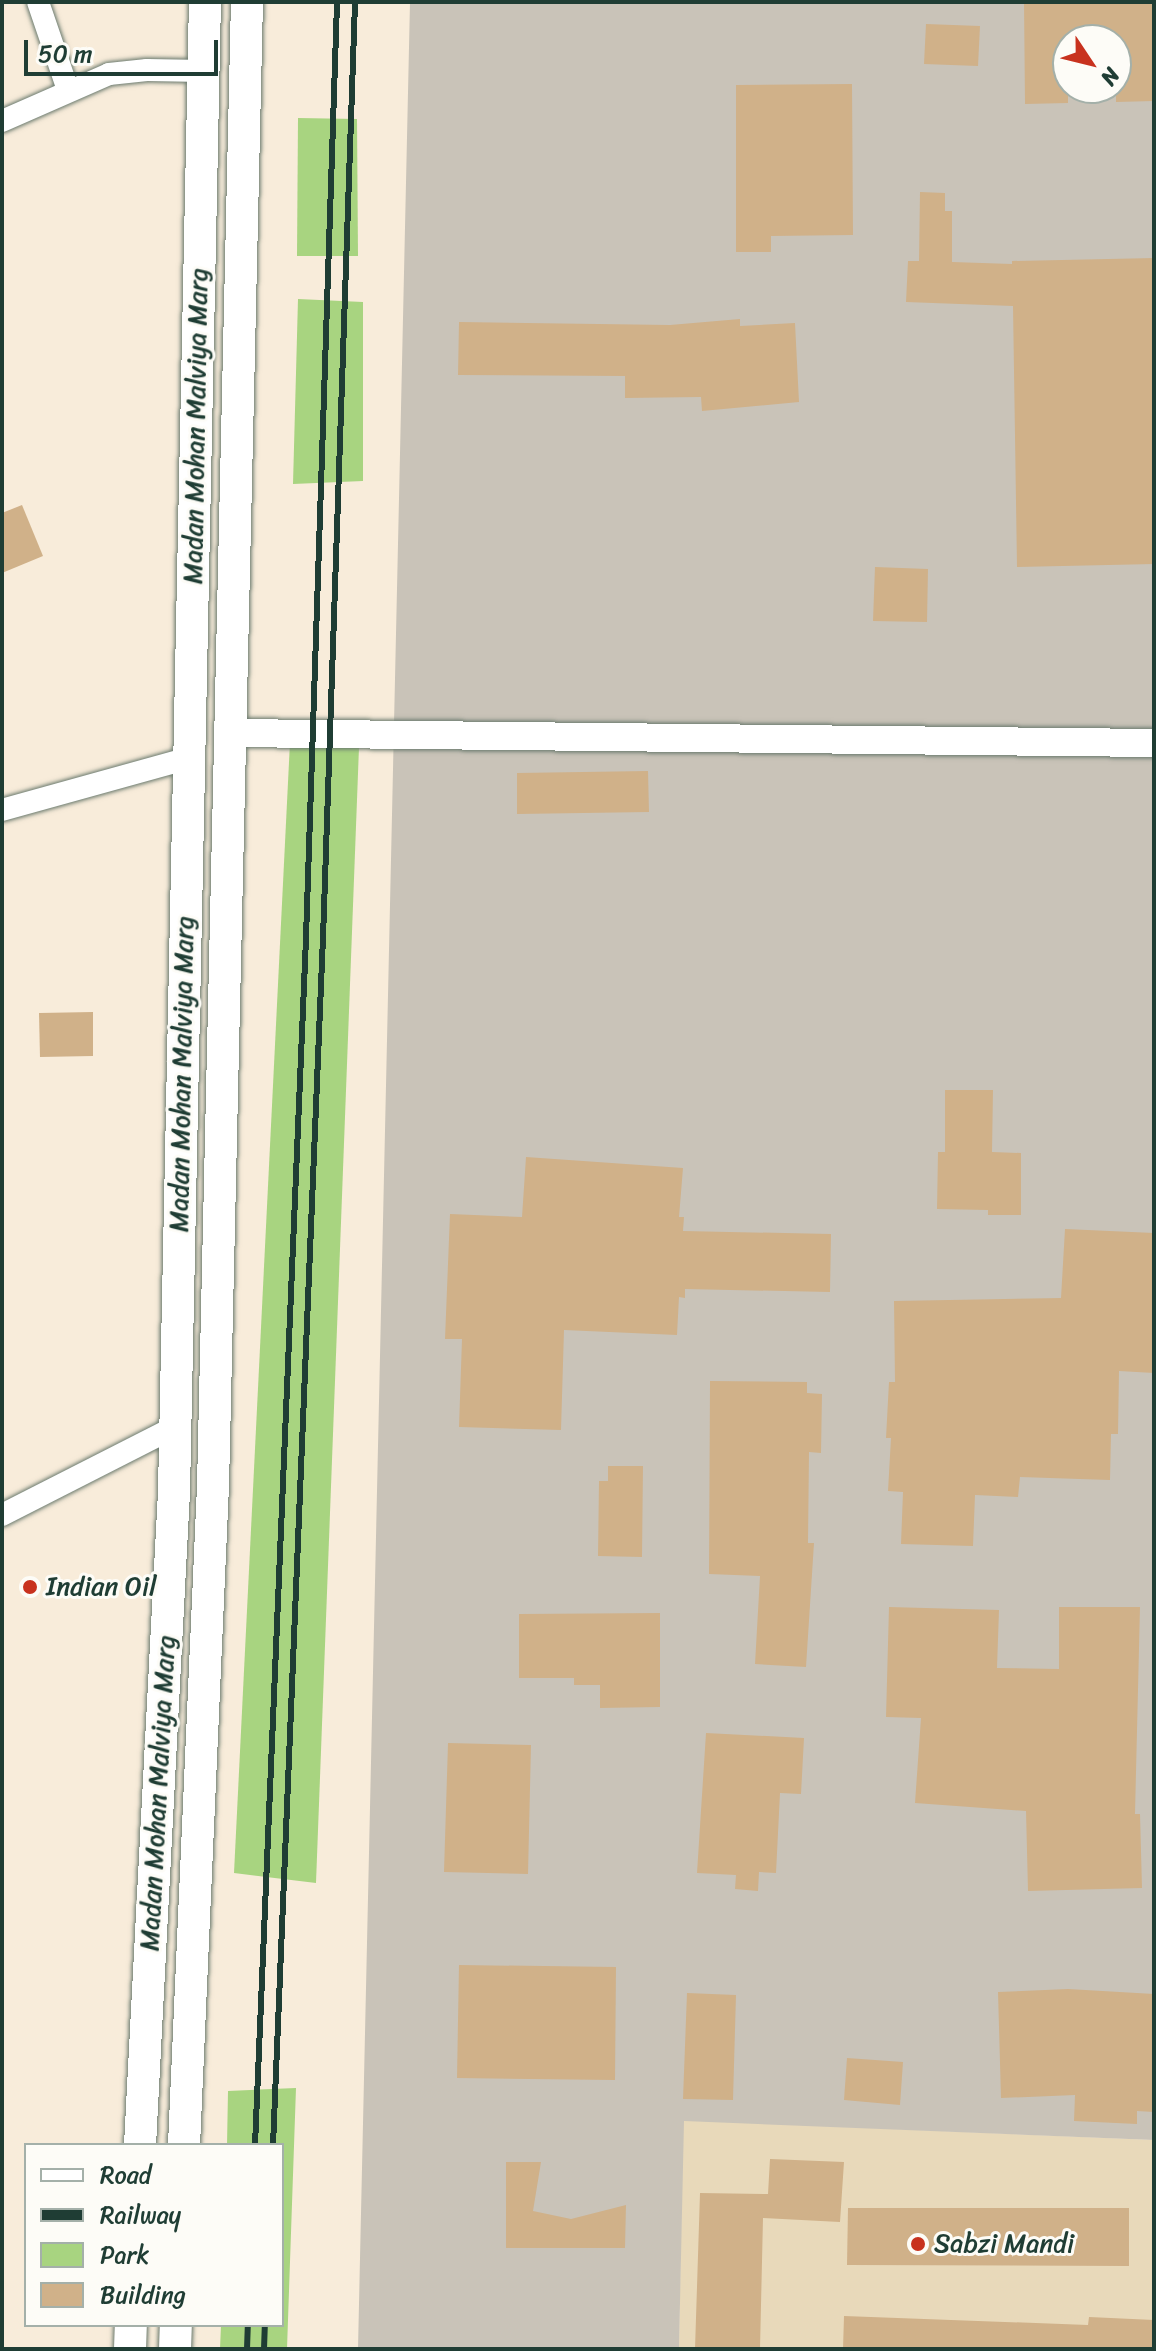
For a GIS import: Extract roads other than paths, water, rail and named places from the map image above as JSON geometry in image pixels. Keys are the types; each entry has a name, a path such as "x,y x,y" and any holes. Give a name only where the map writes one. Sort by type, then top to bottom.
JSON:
{"main road":[{"name":"Madan Mohan Malviya Marg","path":"140,2143 175,1427 205,2"},
{"name":"Madan Mohan Malviya Marg","path":"184,2143 213,1487 247,2"},
{"path":"130,2349 131,2327"},
{"path":"175,2349 176,2327"}],"street":[{"path":"38,2 68,90"},
{"path":"2,121 109,74 147,70 204,71"},
{"path":"231,733 1154,743"},
{"path":"2,810 189,758"},
{"path":"2,1515 175,1427"}],"railway":[{"path":"255,2143 306,938 337,2"},
{"path":"273,2143 323,938 355,2"},
{"path":"247,2349 248,2327"},
{"path":"264,2349 265,2327"}],"place":[{"name":"Indian Oil","path":"30,1587"},
{"name":"Sabzi Mandi","path":"918,2244"}]}
